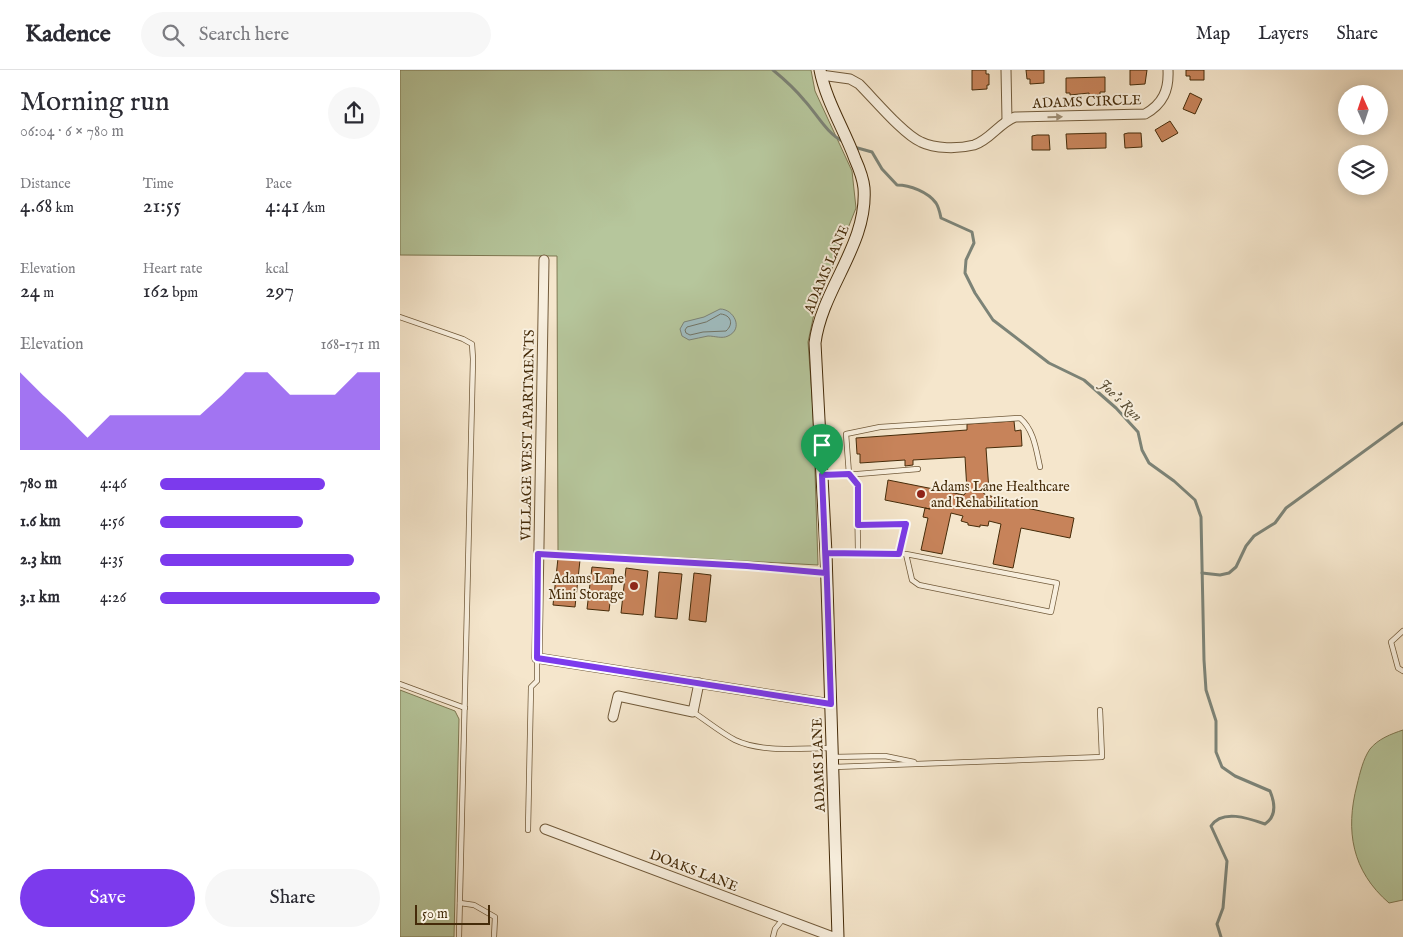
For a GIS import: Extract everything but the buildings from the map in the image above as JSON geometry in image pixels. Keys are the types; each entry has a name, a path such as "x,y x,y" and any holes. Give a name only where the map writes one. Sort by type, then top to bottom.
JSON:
{"street":[{"path":"821,73 850,79 859,84 907,132 920,142 931,146 943,147 975,144 987,138 1007,120 1006,70"},
{"name":"ADAMS CIRCLE","path":"1007,120 1015,117 1144,114 1153,110 1165,94 1168,84 1168,70"},
{"name":"ADAMS LANE","path":"821,73 831,104 846,136 864,186 863,215 855,242 822,316 816,343 826,553 838,937"},
{"name":"VILLAGE WEST APARTMENTS","path":"537,658 544,260"},
{"path":"537,658 831,704"},
{"path":"613,717 618,696 693,712 699,682"},
{"name":"DOAKS LANE","path":"545,828 833,937"}],"lane":[{"path":"400,317 464,339 472,344 459,937"},
{"path":"858,552 858,485 849,474 846,434 880,427 1020,418 1027,424 1031,432 1040,467"},
{"path":"822,475 918,469"},
{"path":"858,525 906,524 899,554"},
{"path":"826,553 906,554 1057,583 1051,612 919,585 912,580 906,554"},
{"path":"538,554 747,566 826,573"},
{"path":"1403,631 1391,642 1398,668 1403,671"},
{"path":"528,830 531,688 537,681 537,658"},
{"path":"400,684 465,708"},
{"path":"693,712 724,733 753,746 833,758 920,764 1102,757 1100,710"},
{"path":"833,758 885,756 920,764"},
{"path":"460,903 474,905 494,916 494,937"},
{"path":"773,937 775,929 783,918"}],"green space":[{"path":"400,70 811,70 815,91 852,171 856,208 814,314 808,342 813,410 818,565 558,551 557,256 400,255"},
{"path":"400,690 455,711 459,719 454,937 400,937"},
{"path":"1403,730 1403,900 1389,903 1367,878 1359,864 1352,834 1353,802 1362,766 1370,749 1389,735"}],"water":[{"path":"720,309 729,312 733,316 736,324 733,333 723,337 708,336 689,340 682,336 680,329 684,322 704,317"}],"waterway":[{"name":"Joe's Run","path":"773,70 809,105 832,134 844,142"},
{"name":"Joe's Run","path":"854,147 872,152 882,169 897,185 924,192 933,199 937,204 941,218 972,232 974,243 966,260 965,273 975,293 993,320 1049,363 1084,380 1116,408 1138,432 1142,450 1149,463 1174,481 1195,500 1201,517 1206,690 1216,721 1216,752 1222,767 1235,776 1270,791 1274,805 1272,817 1265,824 1251,819 1228,816 1216,821 1211,826 1227,861 1223,908 1217,924 1221,937"},
{"path":"1202,573 1220,575 1229,573 1236,567 1246,546 1254,536 1275,523 1286,508 1403,423"}],"place":[{"name":"Adams Lane Healthcare and Rehabilitation","path":"921,494"},
{"name":"Adams Lane Mini Storage","path":"634,586"}],"route":[{"path":"849,474 858,485 858,525 906,524 899,554 826,553 831,704 537,658 538,554 747,566 826,573 822,475 849,474"}]}
